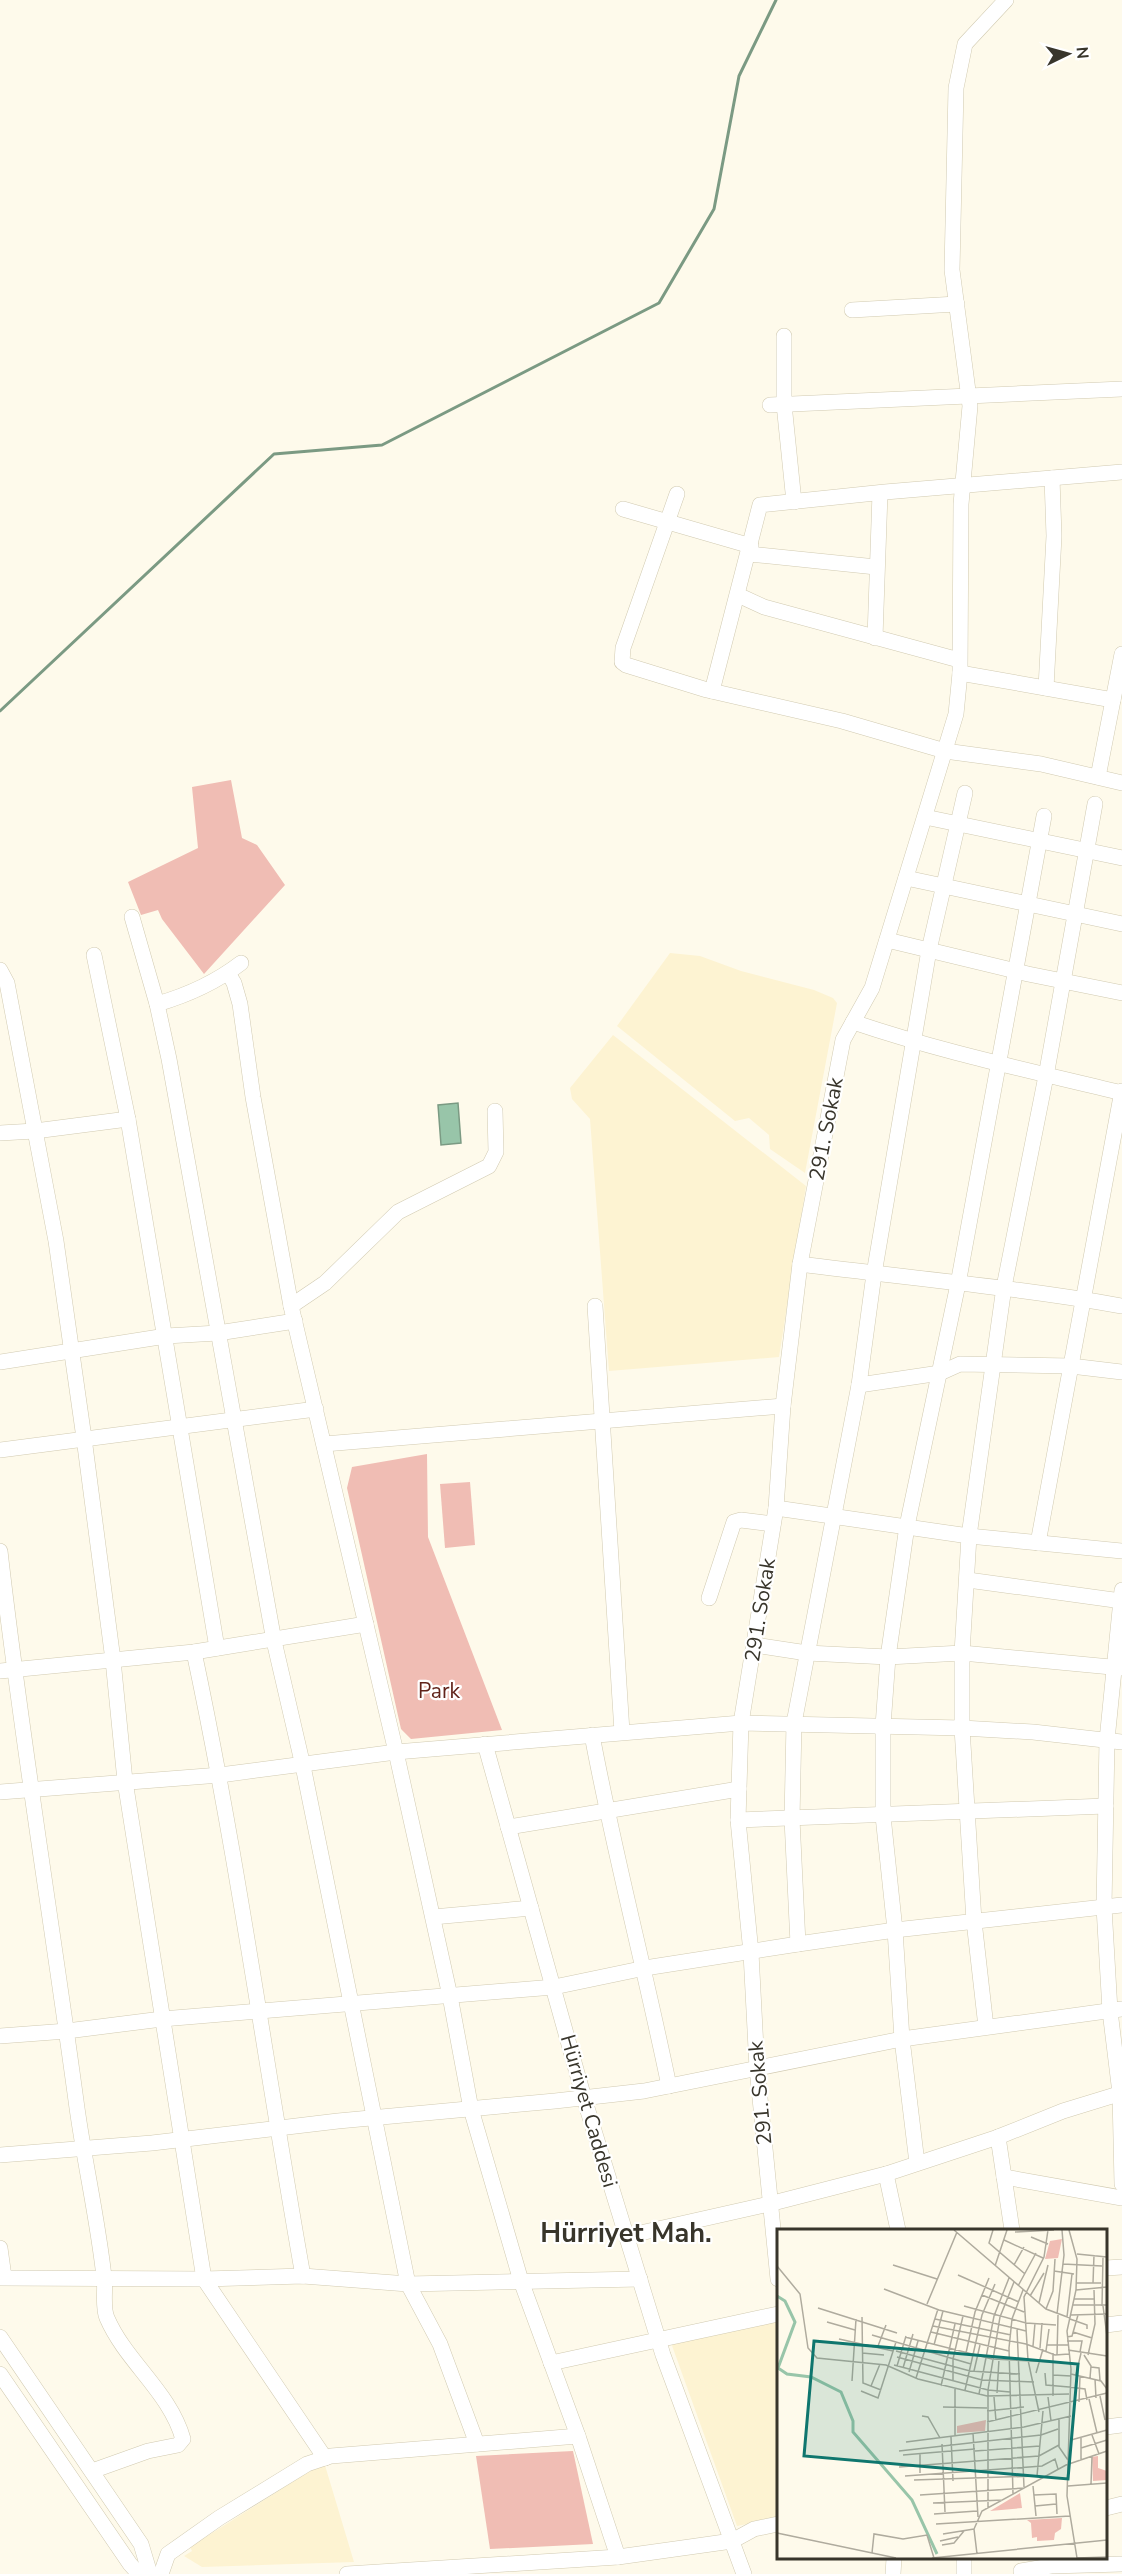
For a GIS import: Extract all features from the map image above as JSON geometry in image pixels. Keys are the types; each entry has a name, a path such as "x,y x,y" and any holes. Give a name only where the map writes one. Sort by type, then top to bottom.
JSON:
{"street":[{"name":"291. Sokak","path":"777,2271 757,2068 751,1953 738,1820 741,1723 776,1508 783,1406 800,1264 843,1040 872,988 957,714 963,486 970,406 952,270 956,88 965,44 1006,0"},
{"path":"852,310 957,304"},
{"path":"784,336 777,405 794,502"},
{"path":"777,405 1122,388"},
{"path":"712,691 760,506 1122,472"},
{"path":"1046,688 1054,536 1052,478"},
{"path":"875,638 880,493"},
{"path":"677,494 623,648 622,662 712,691 843,721 945,751 1041,764 1122,783"},
{"path":"623,509 668,520 750,550 876,567"},
{"path":"738,595 764,607 875,638 959,666 1046,688 1113,700"},
{"path":"1098,777 1122,654"},
{"path":"798,1944 792,1819 794,1723 859,1385 874,1274 929,950 964,793"},
{"path":"986,2027 974,1922 962,1728 962,1653 969,1536 1004,1287 1046,1076 1095,804"},
{"path":"917,2163 902,2039 895,1930 883,1816 883,1726 888,1657 907,1526 958,1284 1044,816"},
{"path":"926,817 1122,858"},
{"path":"906,878 943,888 1029,903 1122,924"},
{"path":"132,917 158,1004 274,1641 303,1766 408,2284 441,2344 477,2444"},
{"path":"887,940 1122,993"},
{"path":"94,955 128,1119 217,1648"},
{"path":"158,1004 199,990 235,968 234,983 240,1004 253,1097 291,1306 433,1917 471,2109 521,2281 578,2436 618,2557"},
{"path":"0,971 7,983 56,1241 84,1438 125,1781 204,2279 325,2458"},
{"path":"853,1022 914,1043 1046,1076 1122,1092 1038,1543"},
{"path":"291,1306 325,1283 398,1212 489,1166 496,1152 495,1111"},
{"path":"0,1133 35,1131 128,1119"},
{"path":"800,1264 958,1284 1004,1287 1122,1306"},
{"path":"595,1306 622,1732"},
{"path":"0,1362 166,1336 218,1334 295,1322"},
{"path":"859,1385 940,1373 960,1364 1071,1365 1122,1372"},
{"path":"324,1444 783,1406"},
{"path":"0,1450 316,1409"},
{"path":"776,1508 969,1536 1122,1551"},
{"path":"709,1598 734,1522 741,1520 773,1524"},
{"path":"0,1551 7,1670 30,1790 83,2148 105,2278 106,2317 132,2357 164,2399 179,2426 183,2439 178,2445 148,2451 92,2471"},
{"path":"968,1580 1122,1597 1115,1741 1106,1806 1104,1907 1116,2010 1121,2093 1122,2184"},
{"path":"7,1670 194,1652 274,1641 366,1624"},
{"path":"755,1645 807,1653 888,1657 962,1653 1119,1667"},
{"path":"194,1652 220,1775 260,2011 276,2128 303,2276"},
{"path":"0,1792 220,1775 303,1766 396,1752 741,1723 962,1728 1115,1741"},
{"path":"592,1735 606,1811 645,1968 669,2086"},
{"name":"Hürriyet Caddesi","path":"485,1744 584,2098 658,2340 744,2574"},
{"path":"508,1827 739,1789"},
{"path":"738,1820 1106,1806"},
{"path":"0,2036 67,2031 162,2019 554,1987 645,1968 798,1944 895,1930 1122,1905"},
{"path":"433,1917 531,1908"},
{"path":"0,2155 584,2098 669,2086 902,2039 1116,2010"},
{"path":"627,2236 769,2204 886,2174 998,2137 1063,2111 1121,2093"},
{"path":"998,2137 1012,2229"},
{"path":"886,2174 898,2229"},
{"path":"1004,2177 1122,2198"},
{"path":"0,2248 2,2277 204,2279 303,2276 408,2284 640,2279"},
{"path":"1107,2268 1122,2267"},
{"path":"551,2363 777,2314"},
{"path":"1107,2325 1122,2323"},
{"path":"0,2337 141,2544 150,2574"},
{"path":"0,2374 139,2574"},
{"path":"1107,2427 1122,2425"},
{"path":"160,2574 168,2554 219,2518 307,2464 325,2458 377,2451 578,2436"},
{"path":"1107,2508 1122,2504"},
{"path":"347,2574 618,2557 732,2541 754,2529 777,2524"},
{"path":"893,2574 894,2559"},
{"path":"963,2574 964,2559"},
{"path":"1021,2568 1122,2564"}],"shaded area":[{"path":"670,953 700,956 741,971 814,990 833,998 837,1003 805,1173 770,1149 769,1135 749,1118 735,1121 617,1026"},
{"path":"613,1035 806,1186 779,1357 609,1371 590,1119 572,1099 570,1088"},
{"path":"458,1103 461,1143 441,1145 438,1105"},
{"path":"777,2320 777,2518 737,2526 670,2340"},
{"path":"324,2462 354,2562 202,2567 184,2556 192,2551 190,2547"}],"green space":[{"path":"231,780 242,838 257,845 285,885 204,974 162,919 158,910 141,915 128,882 198,848 192,787"},
{"name":"Park","path":"427,1454 428,1537 502,1730 411,1739 401,1729 347,1488 352,1467"},
{"path":"470,1482 475,1545 445,1548 440,1484"},
{"path":"573,2451 593,2544 490,2549 476,2456"}],"waterway":[{"path":"0,711 274,454 382,445 659,303 714,209 739,76 776,0"}],"district":[{"name":"Hürriyet Mah.","path":"626,2233"}]}
